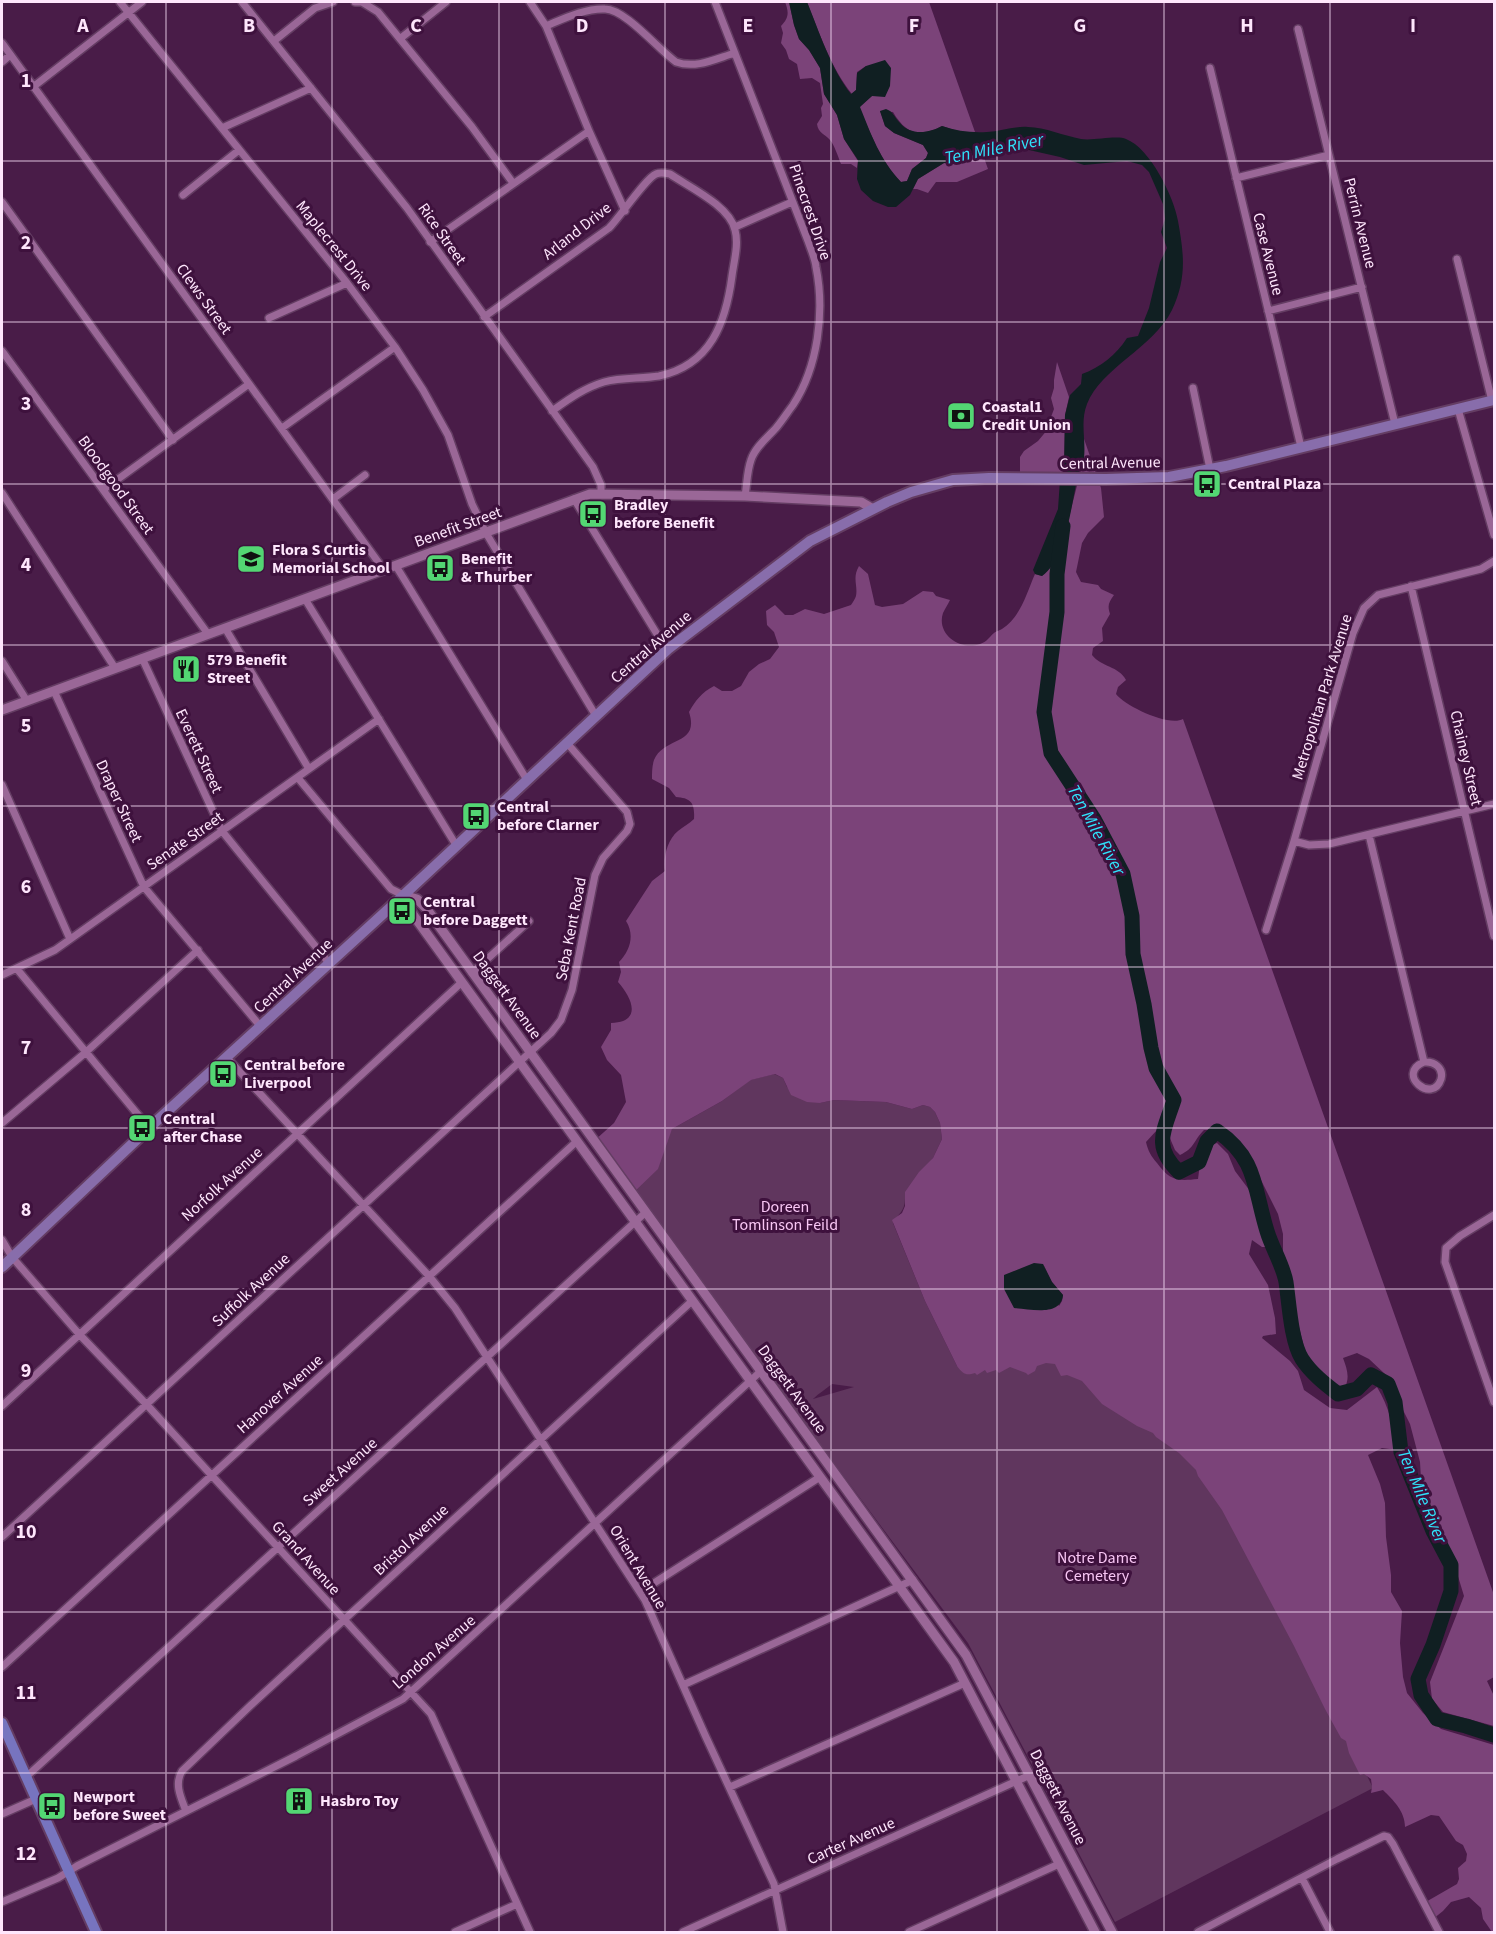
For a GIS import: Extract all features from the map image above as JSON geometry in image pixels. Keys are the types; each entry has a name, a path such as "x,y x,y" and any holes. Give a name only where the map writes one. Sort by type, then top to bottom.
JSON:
{"main road":[{"name":"Central Avenue","path":"2,1267 149,1128 668,649 810,541 911,492 953,480 1169,477 1493,400"},
{"path":"2,1726 96,1932"}],"street":[{"name":"Maplecrest Drive","path":"120,2 347,283 395,346 448,435 472,504 486,533 596,716"},
{"path":"33,87 142,2"},
{"name":"Rice Street","path":"242,2 379,172 597,474 602,494"},
{"path":"274,41 315,8 333,2"},
{"path":"360,2 378,12 401,38 513,183"},
{"path":"401,38 446,2"},
{"path":"530,2 546,26 625,211"},
{"name":"Pinecrest Drive","path":"715,2 816,267 820,315 809,371 795,402 751,458 745,496"},
{"path":"546,26 584,12 605,9 621,14 676,62 694,65 735,53"},
{"name":"Perrin Avenue","path":"1298,29 1395,424"},
{"name":"Clews Street","path":"2,43 384,570"},
{"path":"2,62 10,55"},
{"name":"Case Avenue","path":"1210,68 1301,447"},
{"path":"222,128 310,88"},
{"path":"430,242 589,131"},
{"path":"183,195 239,150"},
{"path":"1236,178 1329,155"},
{"name":"Arland Drive","path":"484,317 609,228 655,174 670,174 721,209 735,227"},
{"path":"2,202 173,440"},
{"path":"552,411 576,394 604,382 668,373 688,364 705,349 719,329 727,307 736,243 735,227 792,202"},
{"path":"1457,259 1493,400"},
{"path":"269,318 347,283"},
{"path":"1268,311 1362,287"},
{"path":"282,428 395,346"},
{"name":"Bloodgood Street","path":"2,351 208,634"},
{"path":"103,490 249,384"},
{"path":"1193,388 1210,469"},
{"path":"1458,409 1494,535"},
{"path":"333,499 365,475"},
{"path":"2,493 116,668"},
{"name":"Benefit Street","path":"2,710 590,494 745,496 861,502 873,509"},
{"path":"574,499 668,649"},
{"name":"Metropolitan Park Avenue","path":"1266,930 1360,614 1378,595 1481,569 1494,561"},
{"path":"396,566 527,780"},
{"name":"Chainey Street","path":"1411,586 1494,936"},
{"path":"305,599 456,845"},
{"path":"225,628 309,769"},
{"name":"Everett Street","path":"142,658 222,831 329,963"},
{"path":"2,661 27,701"},
{"name":"Draper Street","path":"54,691 144,887 261,1027"},
{"name":"Senate Street","path":"2,975 55,950 379,719"},
{"name":"Seba Kent Road","path":"519,1062 551,1033 561,1020 568,1003 586,929 595,875 603,858 627,831 630,824 627,812 567,743"},
{"name":"Daggett Avenue","path":"298,778 390,889 417,899 421,903 966,1655 1112,1932"},
{"path":"2,785 70,939"},
{"path":"1294,841 1317,846 1494,804"},
{"path":"1369,835 1424,1062"},
{"name":"Daggett Avenue","path":"403,895 414,916 576,1142 954,1662 1095,1932"},
{"path":"472,973 529,921"},
{"path":"2,1123 85,1053 198,950"},
{"path":"17,969 149,1128"},
{"name":"Norfolk Avenue","path":"2,1406 462,982"},
{"name":"Orient Avenue","path":"227,1058 429,1276 455,1308 640,1592 774,1884 783,1932"},
{"path":"1429,1061 1437,1065 1441,1072 1437,1086 1428,1089 1419,1086 1414,1078 1414,1070 1424,1062 1429,1061"},
{"name":"Suffolk Avenue","path":"2,1537 519,1062"},
{"name":"Hanover Avenue","path":"2,1667 576,1142"},
{"name":"Sweet Avenue","path":"26,1777 646,1212"},
{"path":"1494,1215 1460,1236 1446,1248 1444,1262 1494,1402"},
{"name":"Grand Avenue","path":"2,1240 12,1257 79,1334 431,1714 530,1932"},
{"name":"Bristol Avenue","path":"186,1811 178,1788 178,1778 182,1771 692,1301"},
{"name":"London Avenue","path":"2,1902 58,1878 403,1699 761,1371"},
{"path":"640,1592 820,1477"},
{"path":"682,1685 913,1580"},
{"path":"730,1787 965,1683"},
{"name":"Carter Avenue","path":"683,1932 1030,1775"},
{"path":"2,1814 36,1799"},
{"path":"1198,1932 1379,1838 1388,1837 1439,1932"},
{"path":"909,1932 1059,1864"},
{"path":"1302,1878 1330,1932"},
{"path":"455,1932 517,1904"},
{"path":"1215,1924 1219,1932"}],"green space":[{"name":"Notre Dame Cemetery","path":"774,1074 783,1078 787,1087 820,1103 834,1100 886,1102 912,1109 923,1105 935,1112 940,1123 942,1139 893,1223 925,1301 957,1366 1056,1353 1213,1465 1373,1788 1115,1922 968,1643 633,1193 672,1129 722,1101 750,1080","holes":["832,1384 854,1387 813,1399"]}],"shaded area":[{"path":"785,2 789,2 799,39 820,68 824,94 837,115 844,139 858,161 857,168 851,164 841,164 832,142 819,129 817,124 822,116 823,104 820,83 812,78 800,79 797,64 789,59 781,43 783,33 781,26 788,15"},
{"path":"807,2 929,2 975,132 960,132 942,126 926,132 914,132 903,125 893,112 880,111 885,126 894,133 923,145 928,153 926,158 912,169 907,181 901,182 882,156 859,107 872,96 866,66 857,72 856,90 852,94 832,61"},
{"path":"982,152 988,169 957,182 936,182 928,193 913,189 918,179 944,163 958,164"},
{"path":"1057,362 1069,397 1065,415 1064,470 1060,480 1020,478 1020,457 1053,423 1051,417 1054,409 1051,398"},
{"path":"1083,436 1101,488 1104,517 1088,533 1082,543 1076,572 1081,582 1098,585 1101,589 1114,595 1109,604 1110,614 1102,628 1103,641 1093,648 1092,655 1123,675 1126,680 1118,687 1116,694 1128,704 1158,718 1176,721 1183,719 1494,1595 1494,1677 1487,1681 1494,1696 1494,1726 1443,1712 1432,1699 1430,1682 1464,1596 1450,1550 1422,1496 1420,1462 1410,1424 1385,1374 1369,1359 1357,1353 1343,1358 1348,1378 1343,1390 1329,1388 1316,1375 1307,1359 1289,1287 1283,1255 1283,1234 1278,1214 1259,1176 1246,1168 1230,1135 1220,1130 1204,1130 1191,1147 1180,1155 1175,1150 1169,1136 1174,1117 1170,1106 1162,1112 1157,1130 1146,1142 1151,1156 1162,1169 1179,1180 1198,1179 1202,1148 1217,1143 1228,1154 1235,1171 1253,1195 1270,1236 1265,1247 1252,1240 1249,1254 1268,1285 1275,1318 1276,1334 1262,1338 1290,1361 1298,1371 1304,1390 1330,1408 1347,1410 1377,1387 1385,1402 1393,1425 1397,1450 1382,1448 1368,1455 1385,1503 1391,1592 1402,1611 1400,1643 1403,1677 1407,1693 1423,1713 1441,1729 1494,1745 1494,1932 1483,1919 1481,1908 1469,1897 1451,1902 1433,1919 1424,1903 1457,1884 1458,1868 1466,1861 1467,1854 1463,1845 1456,1841 1439,1816 1431,1815 1405,1827 1401,1811 1383,1790 1371,1793 1371,1779 1364,1774 1360,1775 1346,1741 1341,1738 1325,1709 1222,1510 1196,1470 1153,1433 1137,1426 1102,1404 1082,1381 1067,1375 1061,1376 1055,1364 1046,1363 1037,1366 1035,1371 1028,1375 1010,1367 999,1373 996,1370 987,1373 985,1370 977,1375 967,1374 957,1366 925,1301 892,1220 902,1213 905,1206 905,1192 919,1172 933,1158 942,1139 940,1123 930,1107 923,1105 912,1109 886,1102 834,1100 820,1103 807,1102 791,1095 783,1078 775,1074 751,1080 722,1101 672,1129 658,1169 633,1193 594,1141 614,1123 626,1102 621,1075 607,1060 601,1047 611,1030 611,1023 621,1022 631,1014 631,1002 618,982 621,972 619,962 626,953 631,937 626,921 652,881 665,871 665,855 671,839 694,819 693,805 689,800 676,797 669,788 652,779 653,762 659,752 685,736 690,730 689,712 702,694 714,686 722,691 732,691 741,686 749,672 770,659 779,647 774,632 767,625 766,611 775,605 785,615 793,615 805,609 824,614 851,605 856,596 856,574 859,566 868,574 875,605 882,607 903,604 923,591 933,592 936,596 950,600 943,613 942,621 946,634 951,639 972,646 984,642 1014,618 1023,604 1035,574 1042,576 1053,564 1065,533 1084,458","holes":["1043,1264 1052,1282 1063,1295 1059,1306"]}],"water":[{"path":"789,2 807,2 831,62 851,94 856,90 857,73 866,66 885,60 891,68 890,86 885,97 872,96 860,107 882,156 901,182 907,181 912,169 926,158 928,153 923,145 894,133 885,126 880,111 886,109 904,127 915,132 926,132 942,126 975,132 1028,127 1041,128 1081,139 1126,139 1144,152 1172,199 1182,244 1183,266 1177,298 1172,310 1153,336 1104,379 1087,404 1084,417 1084,458 1067,529 1057,557 1042,576 1035,574 1033,570 1058,509 1060,480 1064,470 1065,415 1070,395 1081,384 1082,374 1108,360 1127,338 1138,336 1149,308 1160,262 1167,248 1161,232 1165,219 1163,204 1149,172 1142,165 1127,161 1084,165 1029,150 978,152 958,164 944,163 918,179 910,195 896,207 888,207 873,201 861,190 857,179 858,160 844,139 837,115 824,94 820,68 799,39"},
{"path":"1034,1263 1043,1264 1052,1282 1063,1295 1061,1302 1051,1309 1044,1310 1014,1308 1004,1289 1004,1275"}],"waterway":[{"name":"Ten Mile River","path":"1063,526 1057,574 1057,612 1044,712 1051,753 1094,819 1123,874 1132,916 1133,954 1151,1048 1156,1068 1174,1100 1164,1130 1165,1154 1179,1172 1199,1162 1207,1141 1217,1131 1230,1141 1240,1152 1252,1175 1267,1231 1285,1276 1293,1332 1302,1359 1314,1374 1338,1394 1357,1389 1371,1375 1388,1384 1395,1402 1401,1452 1433,1531 1451,1565 1451,1591 1433,1645 1418,1679 1421,1695 1437,1719 1494,1735"}],"place":[{"name":"Coastal1 Credit Union","path":"961,416"},
{"name":"Central Plaza","path":"1207,484"},
{"name":"Bradley before Benefit","path":"593,514"},
{"name":"Flora S Curtis Memorial School","path":"251,559"},
{"name":"Benefit & Thurber","path":"440,568"},
{"name":"579 Benefit Street","path":"186,669"},
{"name":"Central before Clarner","path":"476,816"},
{"name":"Central before Daggett","path":"402,911"},
{"name":"Central before Liverpool","path":"223,1074"},
{"name":"Central after Chase","path":"142,1128"},
{"name":"Hasbro Toy","path":"299,1801"},
{"name":"Newport before Sweet","path":"52,1806"}],"park label":[{"name":"Doreen Tomlinson Feild","path":"785,1216"}]}
